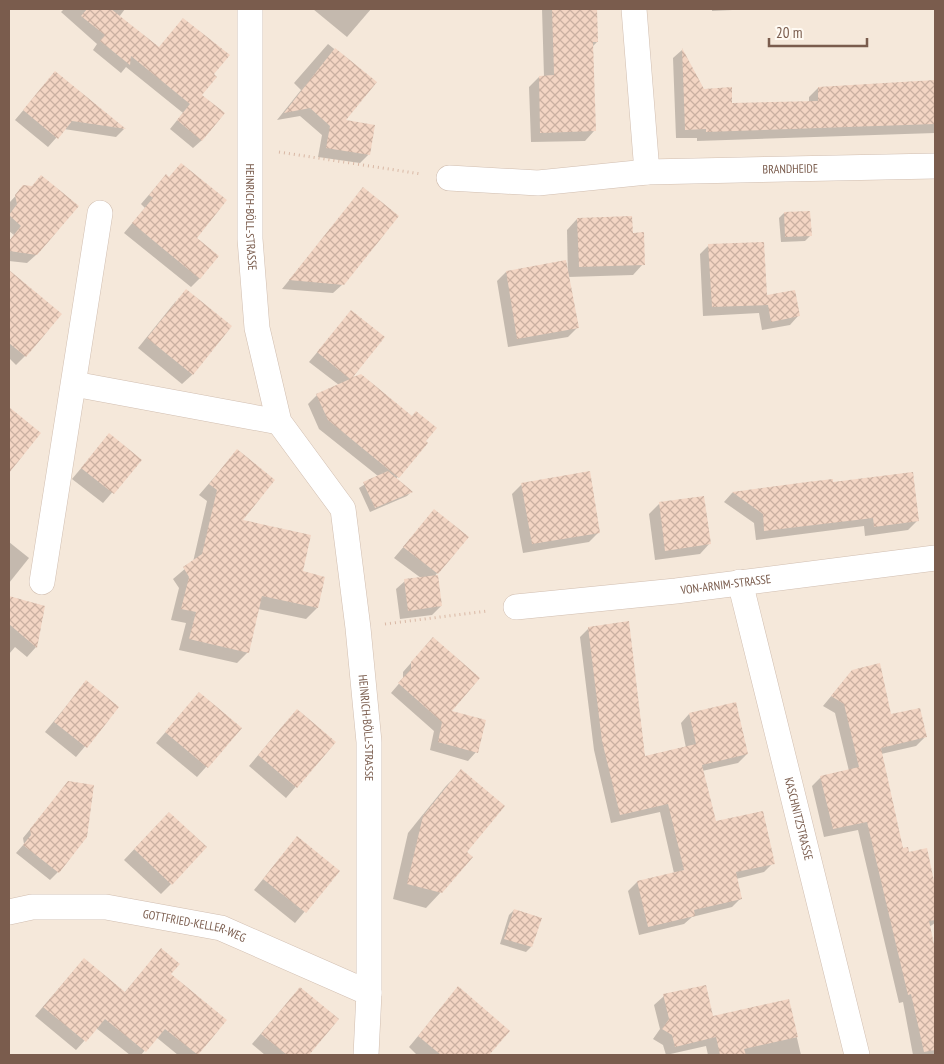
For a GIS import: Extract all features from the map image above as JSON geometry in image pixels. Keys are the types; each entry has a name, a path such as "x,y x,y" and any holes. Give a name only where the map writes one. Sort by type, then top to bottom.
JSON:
{"street":[{"name":"HEINRICH-BÖLL-STRASSE","path":"250,9 250,240 257,328 279,422 343,509 358,628 369,742 369,993 366,1055"},
{"path":"634,9 647,172"},
{"name":"BRANDHEIDE","path":"449,178 538,183 647,172 935,166"},
{"path":"42,582 100,213"},
{"path":"74,384 279,422"},
{"name":"VON-ARNIM-STRASSE","path":"516,607 676,591 935,558"},
{"name":"KASCHNITZSTRASSE","path":"740,582 856,1055"},
{"name":"GOTTFRIED-KELLER-WEG","path":"9,912 32,906 106,907 221,928 369,993"}],"path":[{"path":"251,148 449,178"},
{"path":"358,628 516,607"}],"shaded area":[{"path":"9,9 935,9 935,1055 9,1055"}],"building":[{"path":"87,9 111,9 159,47 183,18 230,55 214,74 217,77 202,95 225,113 202,141 177,120 190,104 131,56 130,65 100,41 105,35 81,16"},
{"path":"552,9 597,9 598,42 593,42 596,131 540,133 539,76 554,75"},
{"path":"335,48 377,82 346,120 375,125 370,155 326,148 330,126 310,108 284,113"},
{"path":"682,48 704,89 732,87 732,103 818,101 818,87 935,80 935,124 706,132 706,129 685,130"},
{"path":"55,71 126,129 72,121 58,139 23,110"},
{"path":"181,163 227,200 197,238 219,256 200,279 132,223 153,198 149,195 166,174 169,177"},
{"path":"41,175 79,206 37,255 9,251 9,241 21,226 9,215 17,204 15,195 23,185 32,186"},
{"path":"363,187 399,216 344,285 289,280"},
{"path":"810,211 812,236 785,237 784,212"},
{"path":"632,216 633,233 644,232 645,265 579,267 577,218"},
{"path":"764,242 767,295 795,290 800,316 771,322 768,305 712,307 708,244"},
{"path":"566,260 579,328 517,339 506,271"},
{"path":"9,270 62,314 26,357 9,343"},
{"path":"186,289 232,326 193,375 147,338"},
{"path":"351,310 385,337 353,377 361,374 412,416 416,411 437,428 426,441 428,443 399,478 328,420 316,394 350,379 317,352"},
{"path":"9,407 41,433 9,473"},
{"path":"109,433 142,460 114,494 81,468"},
{"path":"237,449 275,480 243,520 311,535 303,571 325,577 318,608 262,596 249,653 189,639 196,612 181,609 189,577 183,567 202,554 217,490 209,484"},
{"path":"388,471 413,492 375,508 363,482"},
{"path":"590,471 600,533 532,544 521,483"},
{"path":"913,472 919,521 874,527 873,518 764,531 763,514 732,492 833,479 833,482"},
{"path":"704,496 711,544 665,551 659,502"},
{"path":"434,509 469,537 438,574 403,547"},
{"path":"438,575 442,606 408,611 404,579"},
{"path":"9,596 45,606 37,648 9,624"},
{"path":"629,621 645,756 696,744 689,713 736,702 748,754 702,765 716,821 763,811 775,864 736,872 742,899 694,910 695,916 648,927 637,881 684,870 668,804 620,815 602,741 588,627"},
{"path":"433,637 480,678 452,711 486,720 478,753 438,742 442,722 398,683 411,669 411,662"},
{"path":"880,663 891,714 920,708 927,737 881,748 903,848 908,847 909,852 927,848 935,886 935,920 929,921 935,949 935,1050 924,1052 911,994 908,995 867,822 833,829 820,776 859,767 844,704 831,696 852,670"},
{"path":"86,680 119,707 87,748 54,722"},
{"path":"199,692 242,728 208,768 165,732"},
{"path":"297,709 336,742 297,788 258,755"},
{"path":"461,769 505,806 467,852 473,857 442,893 407,884 423,816"},
{"path":"68,781 94,785 87,837 59,873 23,845 31,835 30,829"},
{"path":"169,812 207,847 172,885 134,849"},
{"path":"297,836 340,871 306,913 263,879"},
{"path":"514,909 542,918 532,947 504,939"},
{"path":"161,948 180,964 171,974 227,1020 198,1055 165,1029 146,1052 105,1019 86,1042 43,1007 84,958 125,992"},
{"path":"706,985 713,1016 789,999 798,1037 744,1049 746,1055 720,1055 716,1037 675,1047 672,1035 662,1029 669,1019 663,994"},
{"path":"458,986 510,1031 489,1055 441,1055 418,1036"},
{"path":"300,987 339,1019 309,1055 287,1055 261,1034"}]}
